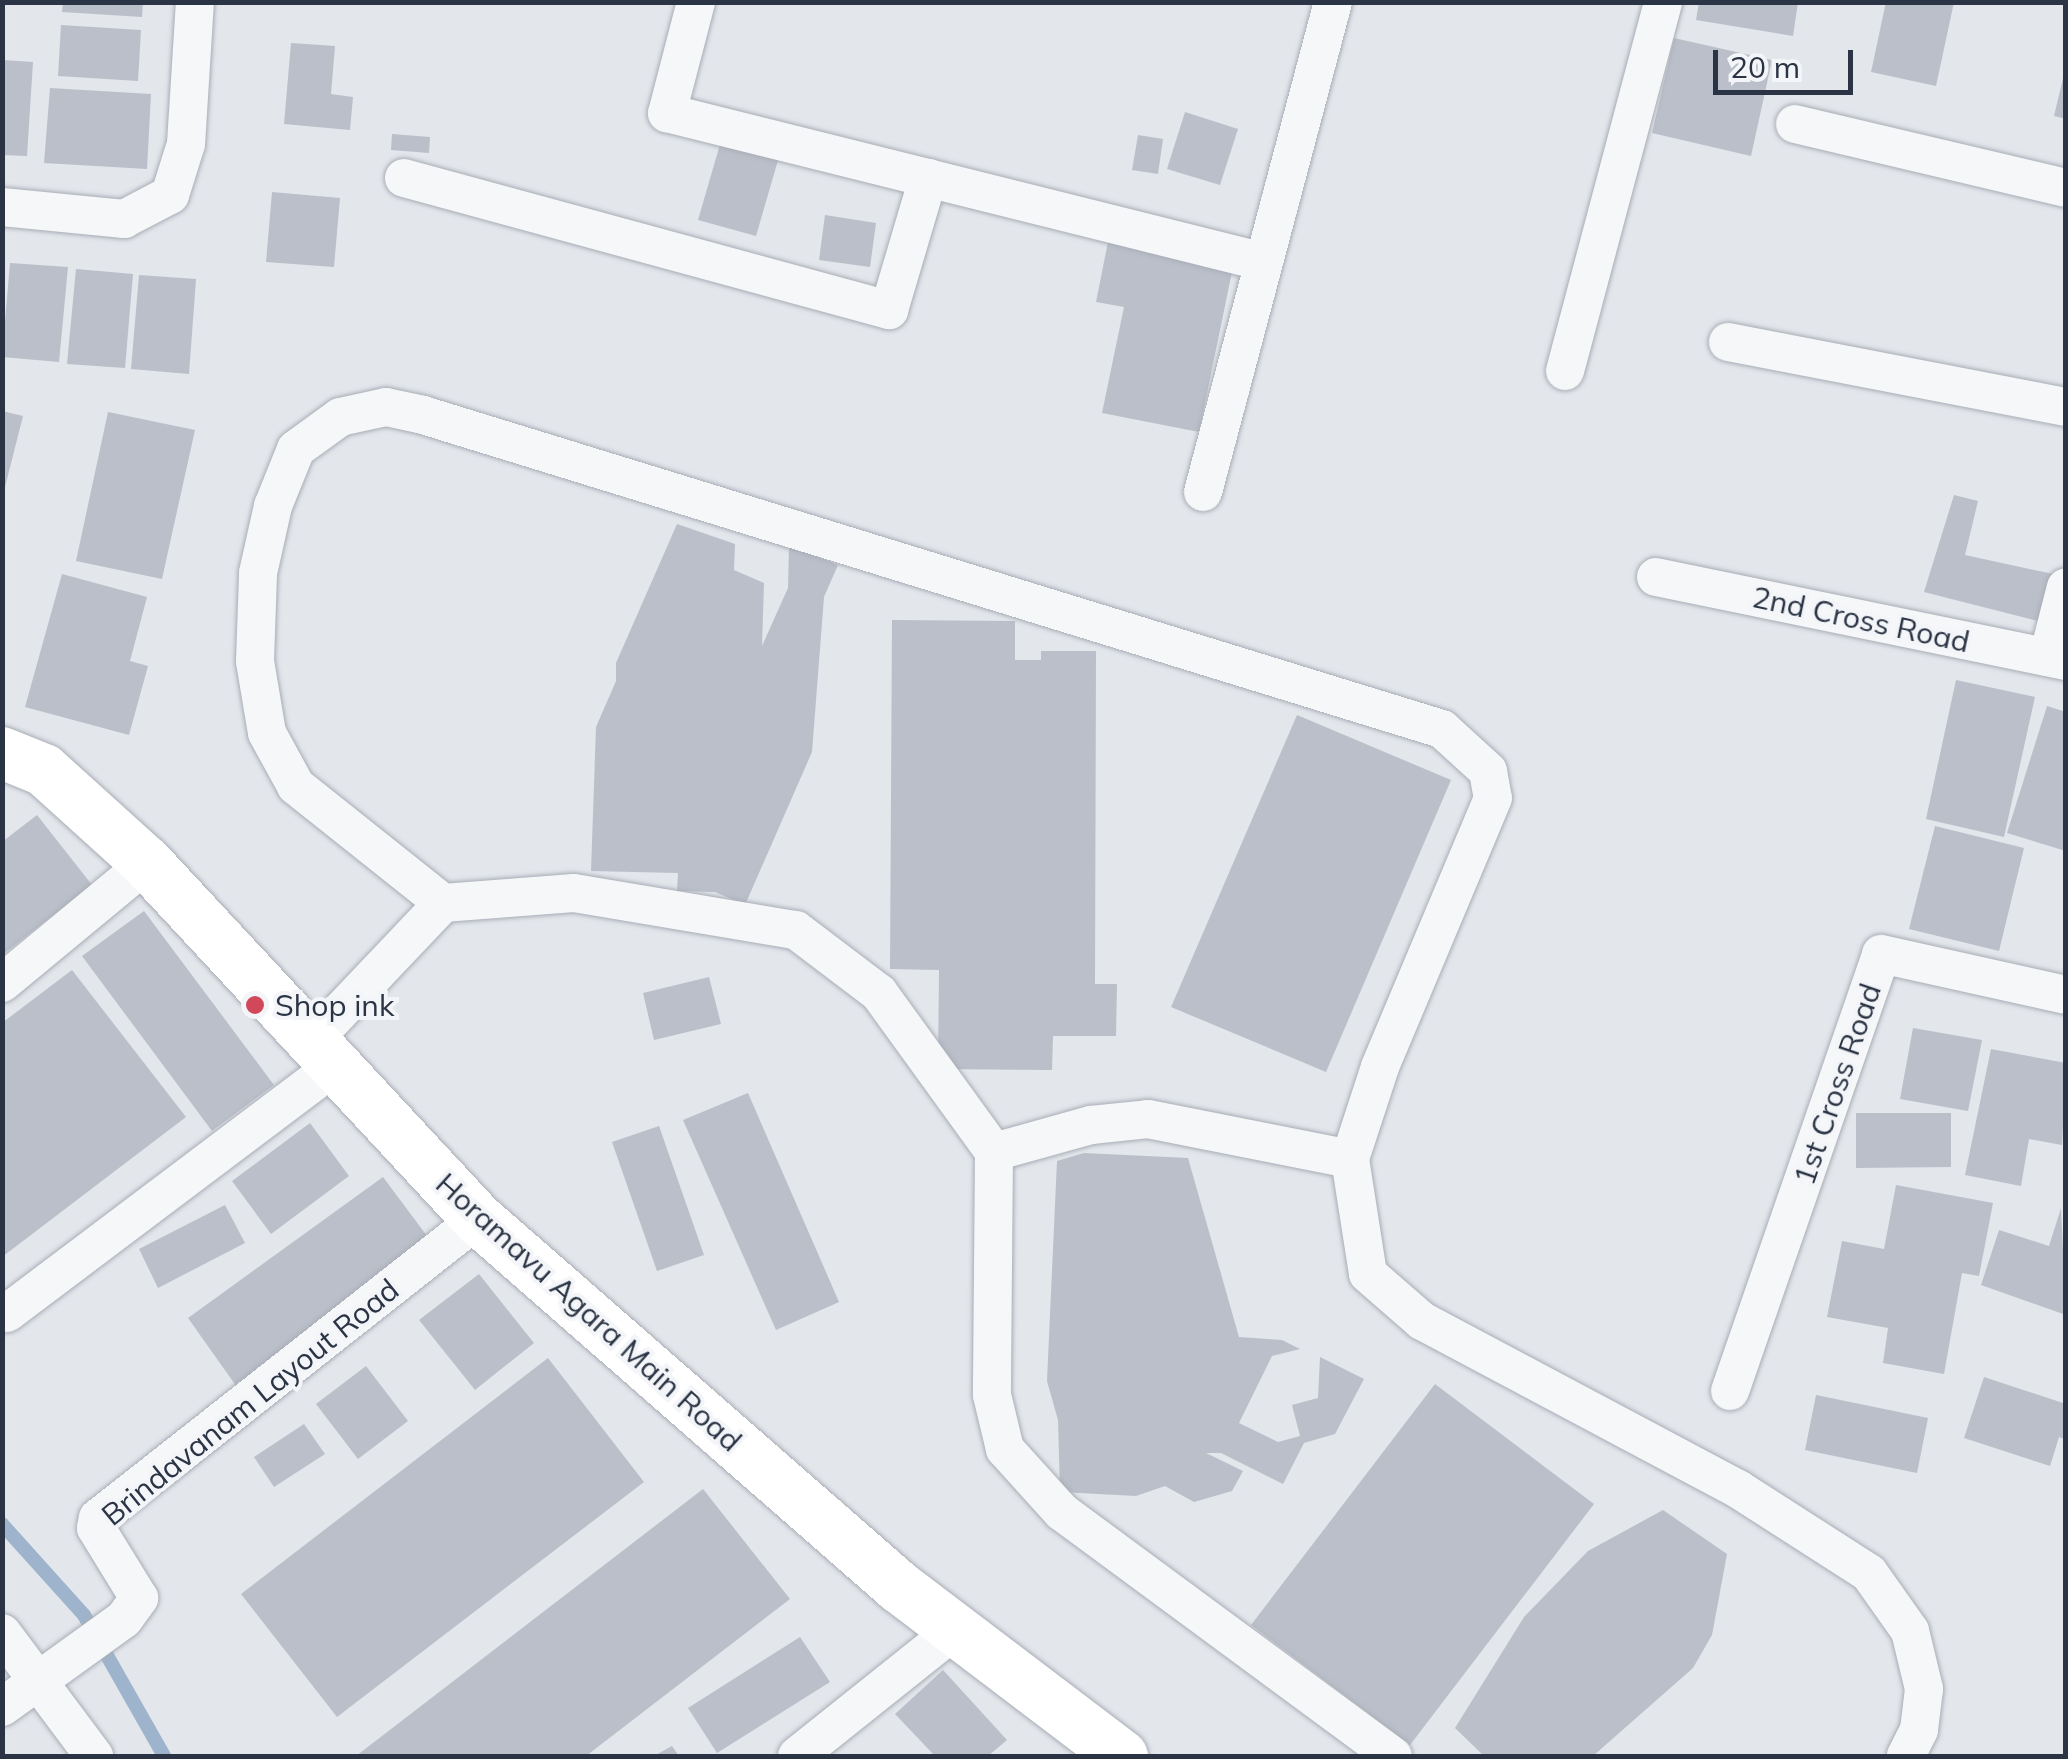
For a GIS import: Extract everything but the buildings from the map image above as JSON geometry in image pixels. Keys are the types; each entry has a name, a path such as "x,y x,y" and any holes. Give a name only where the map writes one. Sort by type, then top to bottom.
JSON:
{"street":[{"path":"2,207 124,219 170,196 186,144 195,2"},
{"path":"696,2 668,112 1264,262"},
{"path":"1203,492 1333,2"},
{"path":"1565,371 1663,2"},
{"path":"1795,124 2066,188"},
{"path":"404,178 890,310 928,178"},
{"path":"1728,342 2066,407"},
{"path":"1393,1756 1062,1512 1005,1449 992,1395 994,1152 879,994 796,930 574,893 443,903 296,786 267,733 255,661 258,572 273,506 296,450 340,417 386,407 1442,730 1468,746 1488,771 1493,798 1380,1066 1350,1159 1368,1274 1422,1321 1738,1488 1869,1573 1910,1631 1924,1689 1919,1730 1906,1756"},
{"name":"2nd Cross Road","path":"1656,577 2057,659"},
{"path":"2057,659 2066,587"},
{"name":"Horamavu Agara Main Road","path":"2,752 44,770 147,863 478,1219 954,1630 1122,1756"},
{"path":"2,983 147,863"},
{"path":"7,1313 324,1053 443,903"},
{"name":"1st Cross Road","path":"1730,1391 1882,954 2066,996"},
{"path":"994,1152 1091,1126 1148,1118 1350,1159"},
{"name":"Brindavanam Layout Road","path":"54,1670 124,1619 140,1598 96,1528 98,1518 478,1219"},
{"path":"797,1756 954,1630"},
{"path":"2,1633 54,1670 94,1756"},
{"path":"2,1707 54,1670"}],"waterway":[{"path":"2,1524 84,1615 164,1756"}],"place":[{"name":"Shop ink","path":"255,1005"}]}
